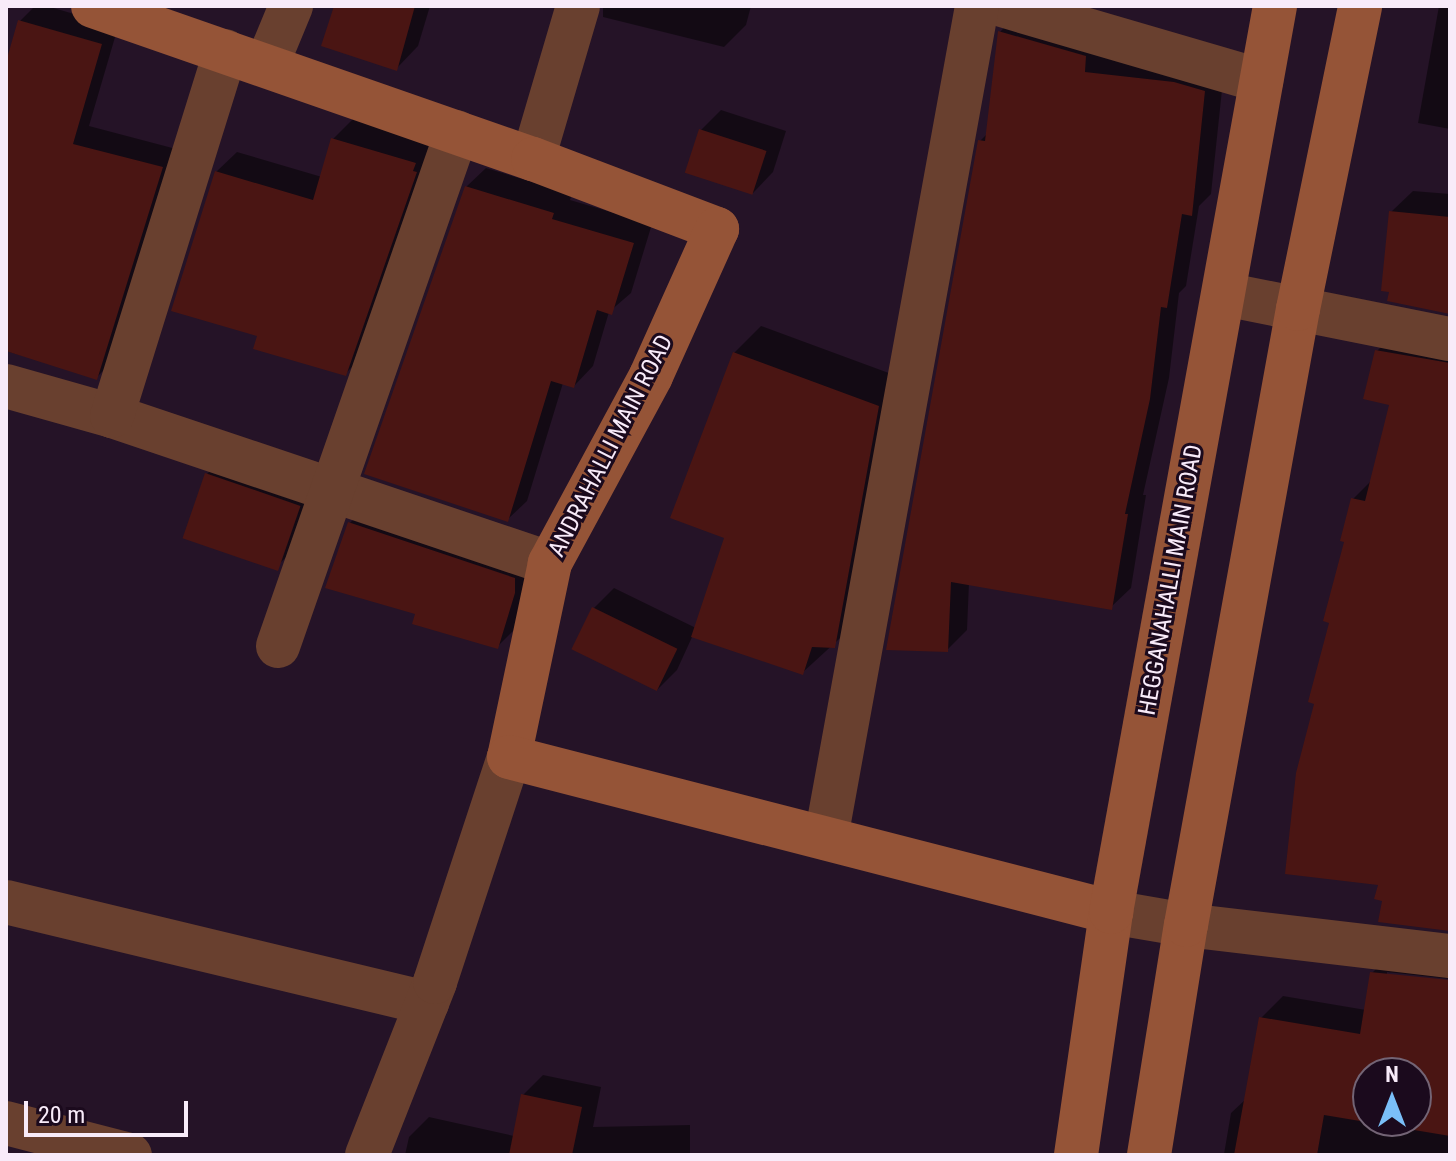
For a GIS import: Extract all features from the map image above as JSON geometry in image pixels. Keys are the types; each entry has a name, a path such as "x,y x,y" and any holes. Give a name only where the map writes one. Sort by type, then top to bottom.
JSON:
{"main road":[{"name":"ANDRAHALLI MAIN ROAD","path":"93,6 533,159 717,229 651,376 550,563 509,757"},
{"name":"HEGGANAHALLI MAIN ROAD","path":"1076,1155 1111,912 1275,6"},
{"path":"1149,1155 1186,925 1298,309 1360,6"},
{"path":"509,757 1111,912"}],"street":[{"path":"267,64 291,6"},
{"path":"533,159 578,6"},
{"path":"826,838 977,6"},
{"path":"1005,6 1261,81"},
{"path":"112,416 226,51"},
{"path":"278,646 457,132"},
{"path":"1224,294 1450,339"},
{"path":"6,386 112,416 550,563"},
{"path":"367,1155 427,1003 509,757"},
{"path":"6,902 427,1003"},
{"path":"1111,912 1186,925 1450,956"},
{"path":"6,1123 130,1155"}],"building":[{"path":"334,6 415,6 397,71 321,46"},
{"path":"18,20 102,44 73,144 163,167 97,380 6,351 6,62"},
{"path":"998,31 1086,56 1085,72 1174,82 1205,91 1192,216 1182,214 1167,308 1161,307 1150,399 1125,514 1128,514 1112,610 951,582 948,652 886,650 978,140 985,141"},
{"path":"699,129 767,151 752,195 685,173"},
{"path":"331,138 416,163 413,171 417,172 346,376 253,349 257,336 171,311 215,171 313,200"},
{"path":"465,186 554,213 552,219 634,243 612,315 597,310 574,388 551,381 508,522 364,474"},
{"path":"1389,211 1450,217 1450,314 1387,301 1389,292 1381,291"},
{"path":"1375,350 1450,363 1450,931 1378,922 1382,901 1374,899 1378,885 1285,874 1296,773 1314,704 1308,702 1329,623 1323,621 1344,542 1340,541 1351,498 1365,501 1389,405 1363,399"},
{"path":"733,352 879,406 835,648 812,647 803,675 691,637 724,538 670,518"},
{"path":"205,473 300,506 278,571 183,538"},
{"path":"348,522 515,578 515,593 498,649 412,624 415,614 325,588"},
{"path":"592,607 677,649 657,691 571,649"},
{"path":"1370,972 1450,980 1450,1136 1432,1133 1432,1057 1352,1057 1352,1120 1324,1115 1317,1155 1234,1155 1259,1017 1360,1034"},
{"path":"521,1094 582,1107 572,1155 509,1155"}]}
